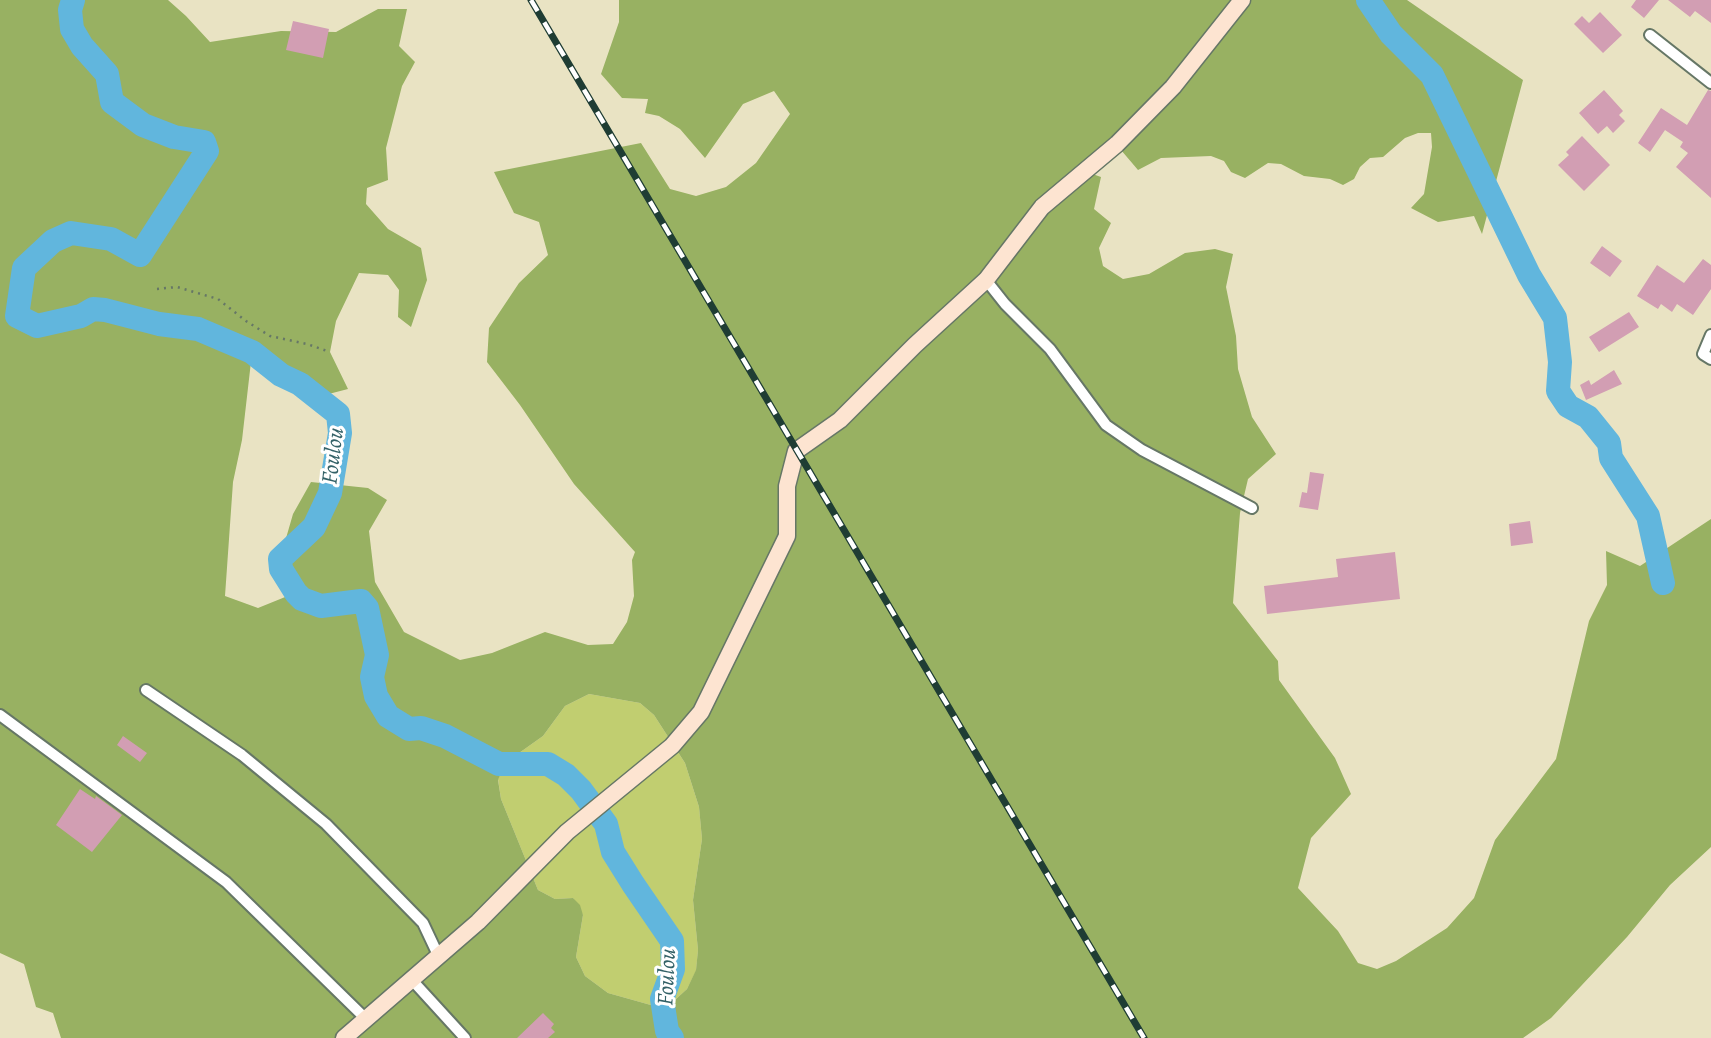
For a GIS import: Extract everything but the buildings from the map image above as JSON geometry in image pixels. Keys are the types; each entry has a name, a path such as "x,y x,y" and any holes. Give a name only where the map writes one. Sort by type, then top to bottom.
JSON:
{"street":[{"path":"344,1038 478,922 567,832 672,746 701,712 787,536 787,486 796,451 840,420 915,345 986,280 1042,207 1117,144 1173,87 1242,0"},
{"path":"1650,35 1711,83"},
{"path":"986,280 1005,304 1050,349 1106,425 1143,450 1252,508"},
{"path":"1711,335 1703,355 1711,359"},
{"path":"146,690 242,755 326,824 424,923 439,957"},
{"path":"0,715 226,882 366,1020"},
{"path":"412,980 465,1038"}],"path":[{"path":"157,289 177,287 218,299 270,336 330,352"}],"green space":[{"path":"0,0 168,0 210,42 281,31 336,32 378,9 407,9 399,46 415,62 402,86 386,148 388,180 367,188 366,204 388,229 421,248 427,280 411,327 398,317 399,290 388,275 359,273 336,321 330,352 348,389 317,397 252,353 242,440 233,482 225,596 258,608 295,593 281,569 280,559 293,514 311,482 368,488 387,500 369,531 375,582 404,632 460,660 492,653 545,632 588,645 613,644 627,622 634,596 632,560 635,552 574,484 487,362 489,328 519,283 548,255 539,222 514,213 494,172 641,143 670,189 696,196 726,187 756,163 790,114 774,91 743,104 705,158 680,129 659,116 645,113 648,99 622,98 601,74 619,22 619,0 1407,0 1523,80 1482,234 1474,216 1438,222 1411,208 1424,194 1432,147 1431,133 1418,133 1405,138 1383,157 1370,158 1360,167 1354,179 1343,185 1330,179 1304,176 1281,164 1268,163 1245,178 1231,172 1224,161 1211,156 1161,158 1138,170 1121,150 1084,171 1101,177 1094,209 1111,223 1099,248 1103,266 1123,279 1149,274 1185,253 1215,249 1233,254 1226,287 1236,336 1238,369 1252,417 1276,454 1248,479 1240,513 1233,603 1278,661 1279,680 1335,758 1351,794 1311,838 1298,888 1338,931 1358,963 1377,969 1396,961 1447,928 1474,898 1495,840 1556,759 1589,621 1607,585 1606,551 1640,566 1711,519 1711,847 1670,885 1627,937 1551,1018 1523,1038 61,1038 53,1013 36,1007 24,964 0,953","holes":["589,694 640,703 654,715 685,763 699,807 702,839 693,900 698,950 696,970 687,989 665,1009 608,993 585,976 576,957 583,915 580,905 573,898 555,899 538,890 501,799 498,780 505,763 543,736 565,706"]},
{"path":"589,694 640,703 654,715 685,763 699,807 702,839 693,900 698,950 696,971 687,989 665,1009 608,993 585,976 576,957 583,915 573,898 555,899 538,890 501,799 498,779 505,763 543,736 565,706"}],"waterway":[{"name":"Foulou","path":"73,0 70,10 72,29 82,46 107,74 112,102 143,125 174,137 204,142 207,151 140,255 111,239 71,233 53,241 24,268 17,316 37,326 81,316 93,309 159,324 198,329 252,352 281,375 300,384 338,414 340,433 330,493 314,527 280,559 281,569 302,599 321,606 361,601 367,608 377,655 372,677 376,696 388,716 409,729 421,728 445,736 499,764 548,764 566,775 581,790 606,824 613,852 672,941 673,969 662,999 667,1031 672,1038"},
{"path":"1368,0 1391,34 1432,75 1529,275 1555,318 1560,362 1558,391 1568,406 1588,417 1609,443 1611,458 1648,516 1663,583"}],"railway":[{"path":"531,0 1144,1038"}]}
